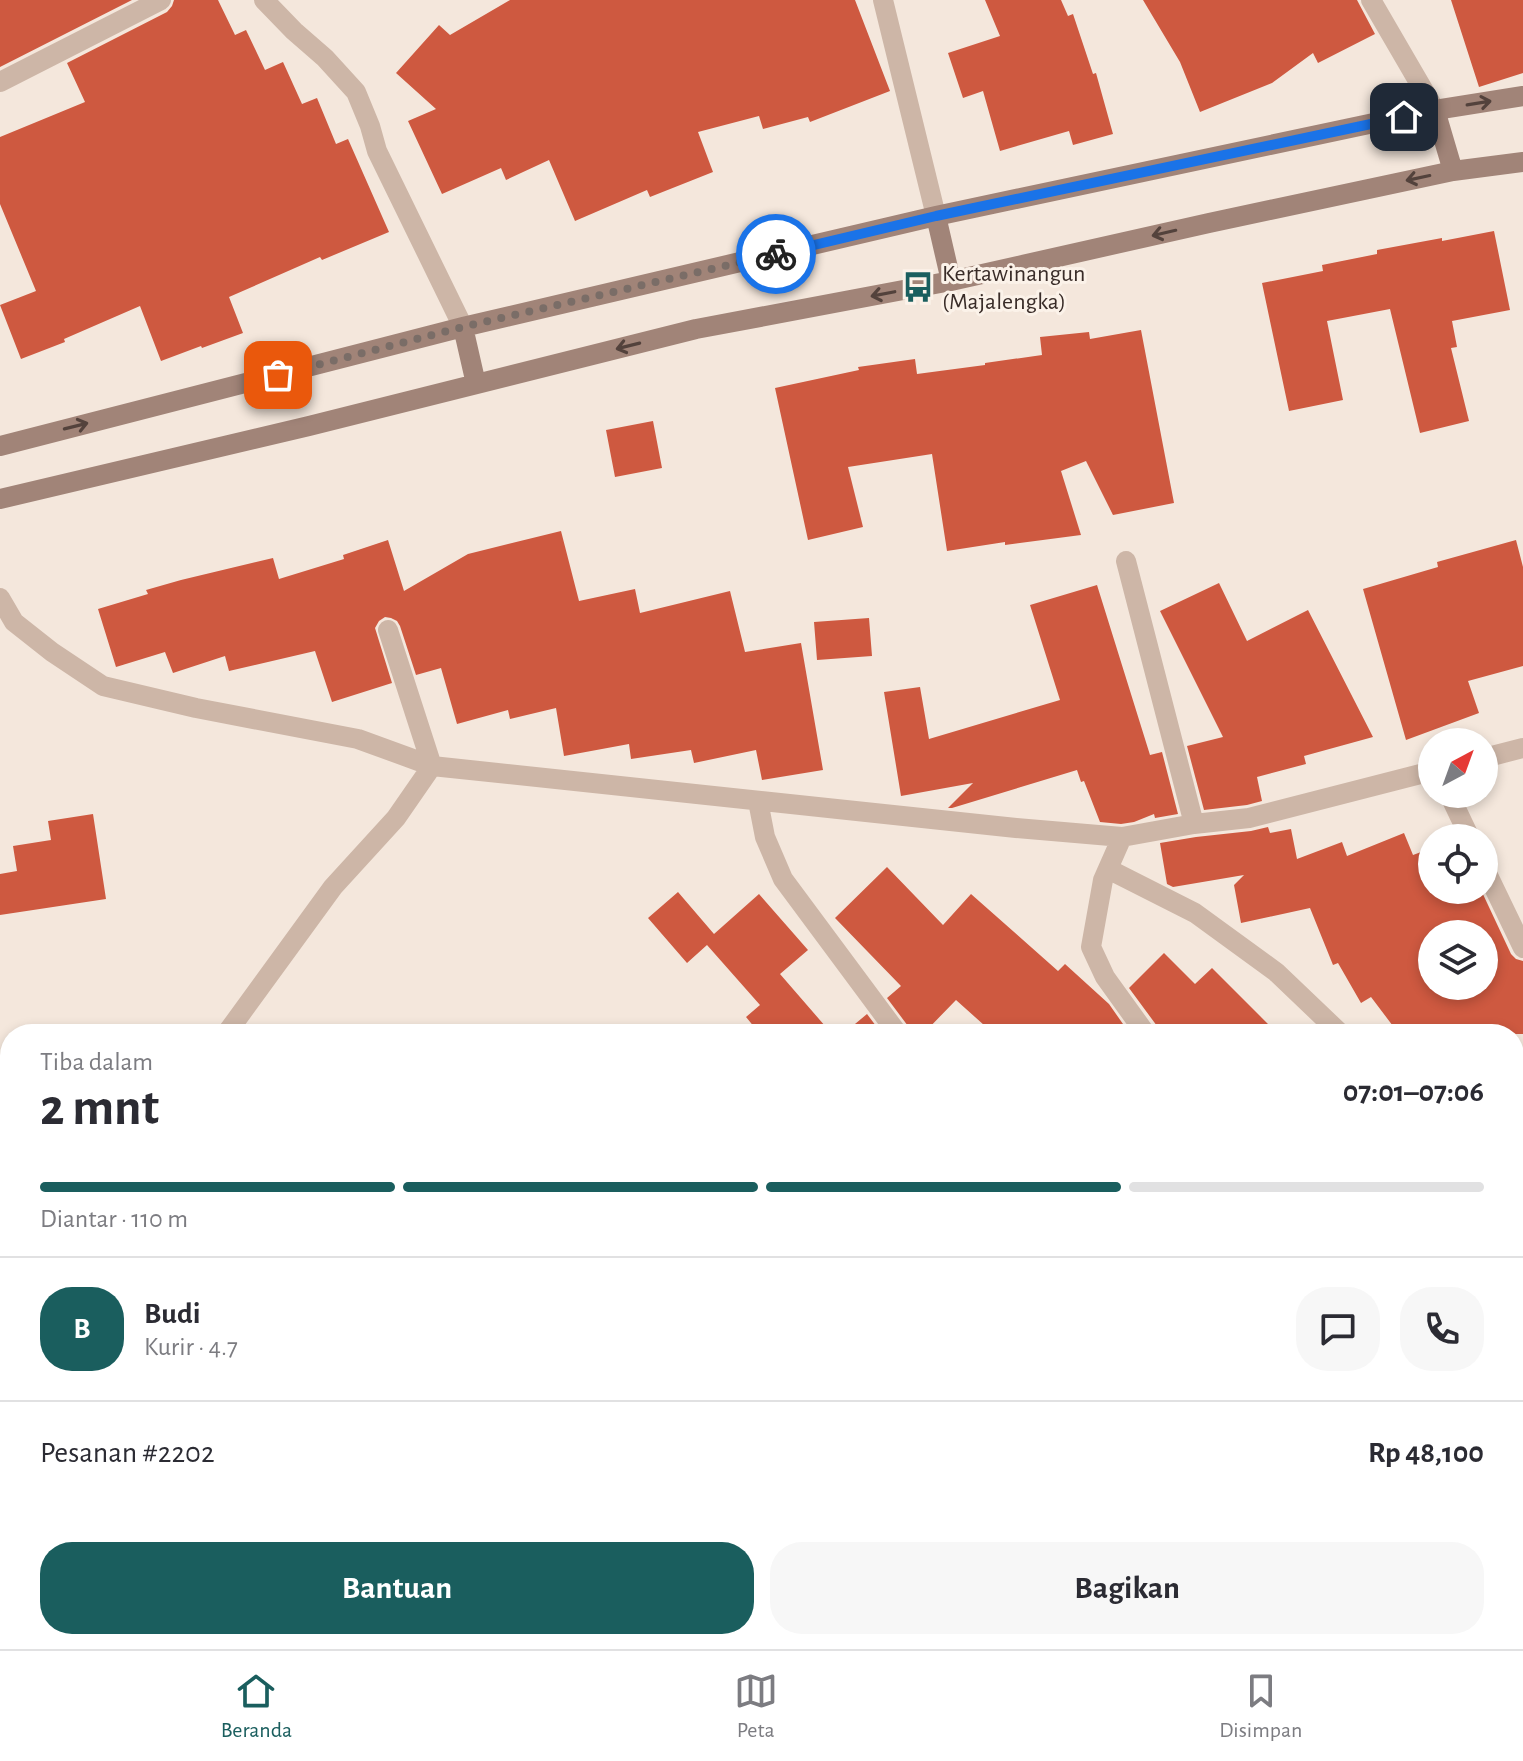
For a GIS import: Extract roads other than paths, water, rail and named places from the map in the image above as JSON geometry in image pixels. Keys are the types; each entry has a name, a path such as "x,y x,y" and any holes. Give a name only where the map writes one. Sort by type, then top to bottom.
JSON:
{"main road":[{"path":"0,446 463,327 936,216 1435,110 1523,96"},
{"path":"1435,110 1453,171"},
{"path":"0,499 696,329 951,281 1453,171 1523,162"},
{"path":"936,216 951,281"},
{"path":"463,327 476,384"}],"street":[{"path":"0,82 161,0"},
{"path":"264,0 356,92 377,151 463,327"},
{"path":"883,0 936,216"},
{"path":"1371,0 1435,110"},
{"path":"1126,561 1194,824"},
{"path":"2,603 14,622 103,686 196,708 358,739 432,766 1122,837 1249,818 1418,775"},
{"path":"388,630 432,766"},
{"path":"1498,754 1523,748"},
{"path":"233,1024 333,887 396,818 432,766"},
{"path":"758,801 765,837 783,879 891,1024"},
{"path":"1122,837 1106,874 1091,947 1105,977 1139,1024"},
{"path":"1106,874 1195,913 1276,972 1331,1024"},
{"path":"1498,896 1523,948"}],"place":[{"name":"Kertawinangun (Majalengka)","path":"918,287"}]}
